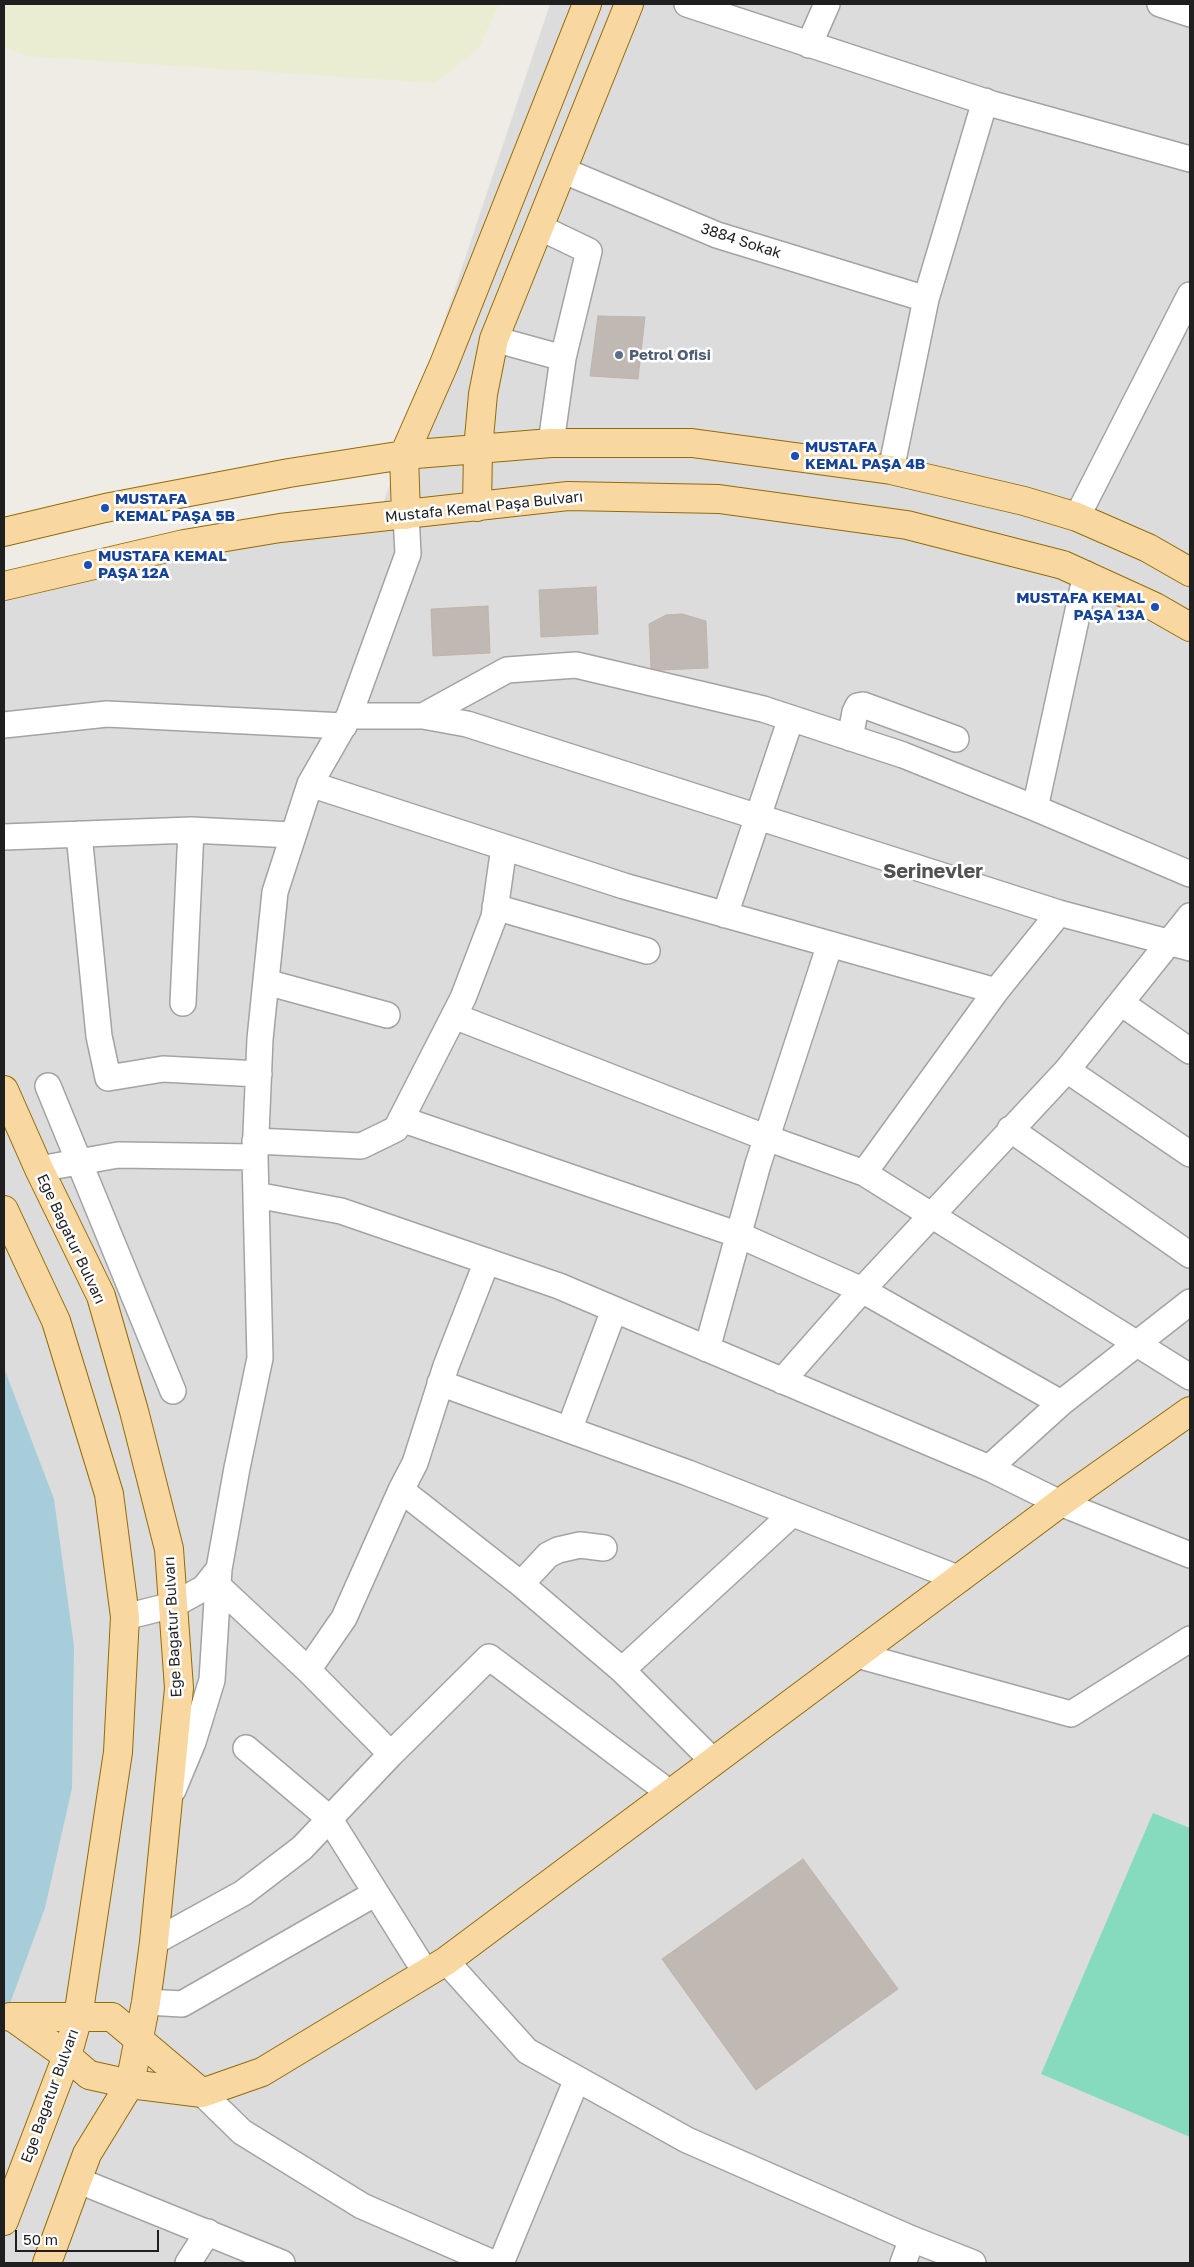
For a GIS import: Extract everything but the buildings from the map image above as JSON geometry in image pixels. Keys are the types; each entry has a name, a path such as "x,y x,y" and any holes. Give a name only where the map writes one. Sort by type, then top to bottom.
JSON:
{"main road":[{"path":"406,515 404,455 444,364 587,4"},
{"path":"477,507 478,449 483,394 494,338 629,4"},
{"path":"4,532 113,507 289,474 404,455 551,443 692,443 891,470 1024,501 1077,517 1148,548 1190,572"},
{"name":"Mustafa Kemal Paşa Bulvarı","path":"4,586 184,544 280,528 568,496 719,499 907,525 1063,565 1086,574 1190,627"},
{"name":"Ege Bağatur Bulvarı","path":"4,1090 39,1169 101,1296 134,1411 168,1549 179,1688 154,1942 146,2002 130,2084 87,2154 47,2263"},
{"name":"Ege Bağatur Bulvarı","path":"4,1210 56,1321 109,1494 125,1617 118,1752 78,2016 68,2056 4,2221"},
{"path":"9,2017 68,2056 89,2075 130,2084 202,2093 262,2072 436,1967 960,1580 1060,1503 1190,1411"},
{"path":"9,2017 112,2016 202,2093"}],"street":[{"path":"687,4 984,101 1190,159"},
{"path":"809,45 827,4"},
{"path":"1160,4 1190,14"},
{"path":"891,470 926,299 984,101"},
{"name":"3884 Sokak","path":"562,170 717,235 926,299"},
{"path":"539,227 589,251 563,358 551,443"},
{"path":"1077,517 1190,295"},
{"path":"494,338 563,358"},
{"path":"168,1801 193,1742 212,1680 218,1578 237,1468 260,1358 255,1149 258,1074 275,892 310,784 347,721 408,554 406,515"},
{"path":"1035,808 1086,574"},
{"path":"423,716 507,670 576,665 764,709 903,756 1035,808 1190,874"},
{"path":"850,738 855,712 858,706 863,705 956,740"},
{"path":"4,725 107,714 347,721 423,716 467,724 1059,913 1181,945"},
{"path":"725,915 791,718"},
{"path":"310,784 624,886 996,992"},
{"path":"4,837 191,830 293,835"},
{"path":"183,1003 191,830"},
{"path":"78,834 99,1036 108,1078 163,1069 258,1074"},
{"path":"39,1169 118,1155 361,1146 396,1129 454,1016 470,980 494,917 504,847"},
{"path":"495,907 647,952"},
{"path":"864,1173 996,992 1059,913"},
{"path":"782,1381 862,1290 1066,1070 1121,1003 1181,945 1190,916"},
{"path":"706,1349 767,1138 830,944"},
{"path":"266,982 387,1016"},
{"path":"1121,1003 1190,1051"},
{"path":"454,1016 767,1138 864,1173 1190,1377"},
{"path":"1066,1070 1190,1154"},
{"path":"48,1086 173,1391"},
{"path":"401,1119 739,1235 862,1290 1061,1403"},
{"path":"1010,1129 1190,1255"},
{"path":"256,1196 341,1212 559,1286 989,1468 1060,1503 1190,1555"},
{"path":"308,1670 344,1618 415,1463 440,1384 486,1261"},
{"path":"989,1468 1061,1403 1190,1302"},
{"path":"569,1430 614,1310"},
{"path":"440,1384 569,1430 792,1514 960,1580"},
{"path":"401,1490 521,1584 622,1670 714,1762"},
{"path":"622,1670 792,1514"},
{"path":"521,1584 548,1554 580,1545 604,1548"},
{"path":"125,1617 173,1605 218,1578"},
{"path":"218,1578 391,1754"},
{"path":"857,1655 1071,1714 1190,1639"},
{"path":"154,1942 243,1893 302,1848 488,1656 671,1794"},
{"path":"246,1748 329,1818 376,1894 436,1967 527,2051 687,2140 912,2239 973,2263"},
{"path":"146,2002 182,2004 376,1894"},
{"path":"501,2263 577,2079"},
{"path":"202,2093 242,2132 362,2206 493,2263"},
{"path":"77,2180 282,2263"},
{"path":"188,2263 208,2232"},
{"path":"903,2263 912,2239"}],"shaded area":[{"path":"550,4 1190,4 1190,2263 4,2263 4,596 381,510"}],"green space":[{"path":"4,4 499,4 479,48 435,83 27,56 4,46"},
{"path":"1153,1813 1190,1828 1190,2137 1041,2074"}],"water":[{"path":"4,1368 54,1499 74,1646 72,1788 45,1908 4,2020"}],"place":[{"name":"Petrol Ofisi","path":"619,355"},
{"name":"MUSTAFA KEMAL PAŞA 4B","path":"795,456"},
{"name":"MUSTAFA KEMAL PAŞA 5B","path":"105,508"},
{"name":"MUSTAFA KEMAL PAŞA 12A","path":"88,565"},
{"name":"MUSTAFA KEMAL PAŞA 13A","path":"1155,607"}],"district":[{"name":"Serinevler","path":"933,872"}]}
